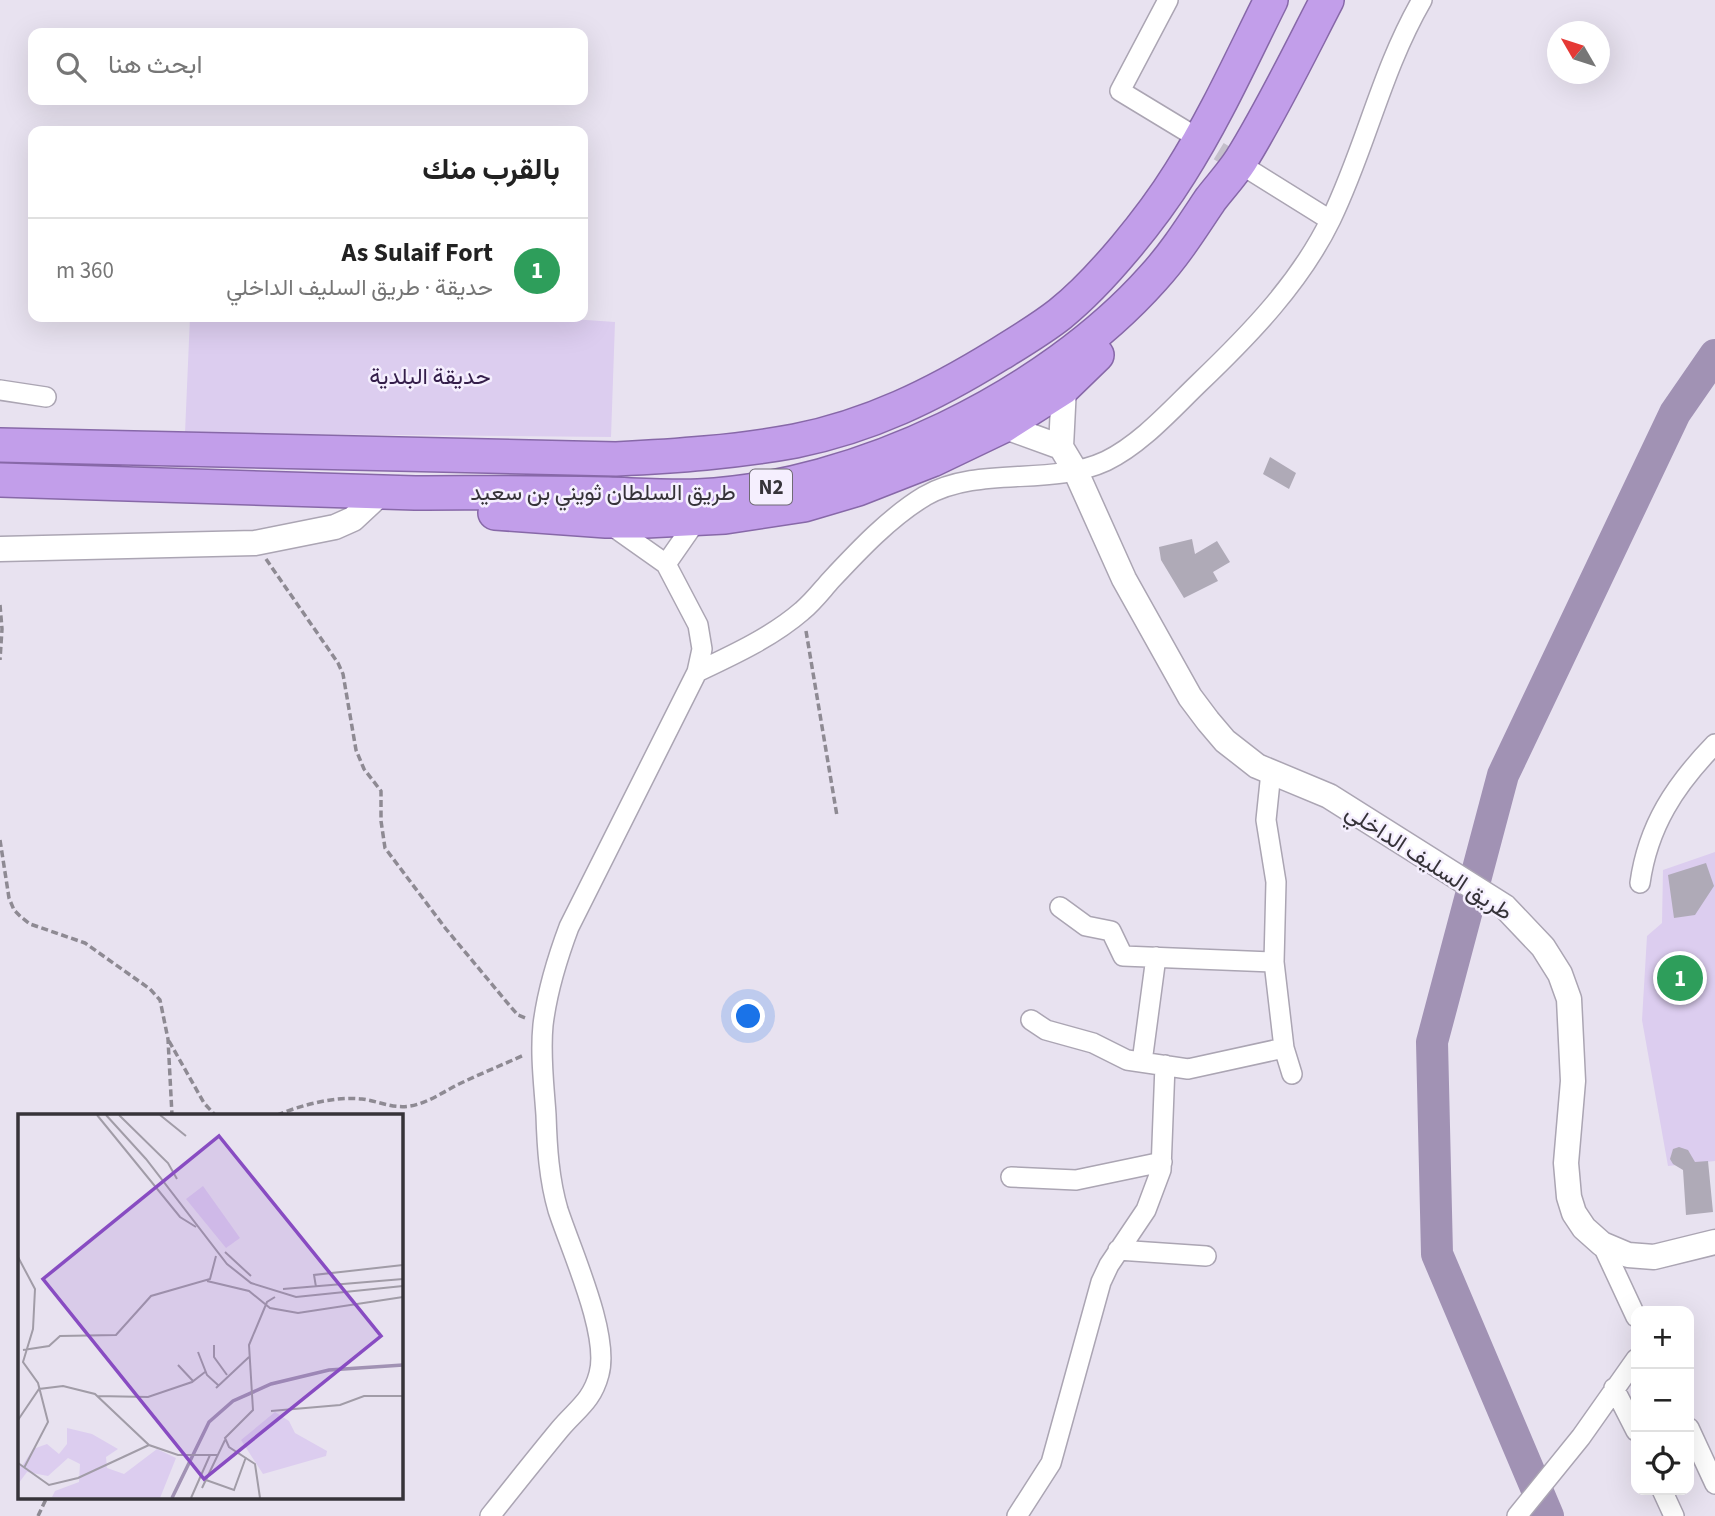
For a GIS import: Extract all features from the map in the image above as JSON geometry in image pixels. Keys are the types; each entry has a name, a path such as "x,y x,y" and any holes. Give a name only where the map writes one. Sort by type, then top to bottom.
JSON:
{"highway":[{"name":"طريق السلطان ثويني بن سعيد","path":"0,446 616,459 696,455 796,440 892,413 950,384 1032,334 1087,289 1179,176 1202,137 1271,0"},
{"name":"طريق السلطان ثويني بن سعيد","path":"0,480 399,492 698,496 750,491 807,480 895,452 1009,394 1055,365 1083,344 1153,279 1247,166 1327,0"},
{"path":"399,492 479,512 606,521 698,518 804,505 932,460 1003,426 1064,387 1165,287 1247,166"}],"street":[{"path":"1168,0 1120,91 1186,131"},
{"path":"697,672 734,655 803,611 855,555 907,508 928,495 954,485 976,481 1076,472 1105,461 1130,446 1171,410 1247,337 1294,279 1330,220 1356,157 1381,84 1400,40 1422,0"},
{"path":"1247,166 1330,220"},
{"path":"1003,426 1061,447 1064,387"},
{"path":"0,390 46,397"},
{"name":"طريق السليف الداخلي","path":"1061,447 1076,472 1124,579 1190,697 1225,741 1257,766 1329,796 1505,907 1543,947 1560,974 1569,999 1573,1081 1566,1163 1569,1197 1574,1213 1584,1227 1602,1244 1628,1255 1654,1257 1715,1242"},
{"path":"0,549 255,543 335,527 399,492"},
{"path":"666,564 698,518"},
{"path":"490,1516 563,1426 586,1403 600,1370 600,1343 591,1306 558,1208 547,1153 543,1025 557,958 569,927 697,672 702,649 698,625 666,564 606,521"},
{"path":"1640,883 1643,856 1656,822 1681,784 1715,744"},
{"path":"1271,772 1266,820 1276,882 1274,962 1284,1048 1292,1074"},
{"path":"1060,907 1086,926 1111,931 1123,956 1274,962"},
{"path":"1142,1062 1156,957"},
{"path":"1031,1020 1046,1030 1093,1043 1127,1060 1188,1069 1284,1048"},
{"path":"1017,1516 1051,1463 1101,1282 1118,1250 1146,1210 1161,1170 1165,1065"},
{"path":"1011,1177 1076,1180 1162,1162"},
{"path":"1602,1244 1631,1306"},
{"path":"1118,1250 1206,1256"},
{"path":"1517,1516 1573,1447 1631,1366"},
{"path":"1615,1388 1631,1421"},
{"path":"1690,1432 1715,1484"},
{"path":"1664,1495 1674,1516"}],"path":[{"path":"255,543 343,674 356,750 364,769 381,791 381,821 385,848 446,929 518,1015 543,1025"},
{"path":"0,605 0,660"},
{"path":"803,611 837,816"},
{"path":"0,840 9,898 14,909 30,924 85,943 150,989 160,1000 168,1039 172,1114"},
{"path":"168,1039 204,1103 214,1114"},
{"path":"280,1114 301,1106 341,1100 362,1099 384,1105 410,1106 442,1094 542,1047"},
{"path":"38,1516 47,1498"}],"green space":[{"name":"حديقة البلدية","path":"190,322 615,322 611,437 185,433"},
{"path":"1715,852 1715,1161 1668,1166 1642,1020 1647,936 1662,923 1663,870"}],"building":[{"path":"1270,457 1296,473 1289,489 1263,474"},
{"path":"1192,539 1195,554 1217,541 1230,562 1213,572 1218,581 1184,598 1161,560 1159,547"},
{"path":"1706,863 1714,886 1695,915 1674,918 1668,875"},
{"path":"1679,1147 1688,1150 1695,1162 1708,1161 1713,1212 1686,1215 1683,1170 1670,1159 1673,1149"}],"waterway":[{"path":"1548,1516 1437,1254 1432,1042 1503,775 1675,413 1715,355"}],"tunnel":[{"path":"1194,136 1246,168"}],"place":[{"name":"As Sulaif Fort","path":"1680,978"}]}
